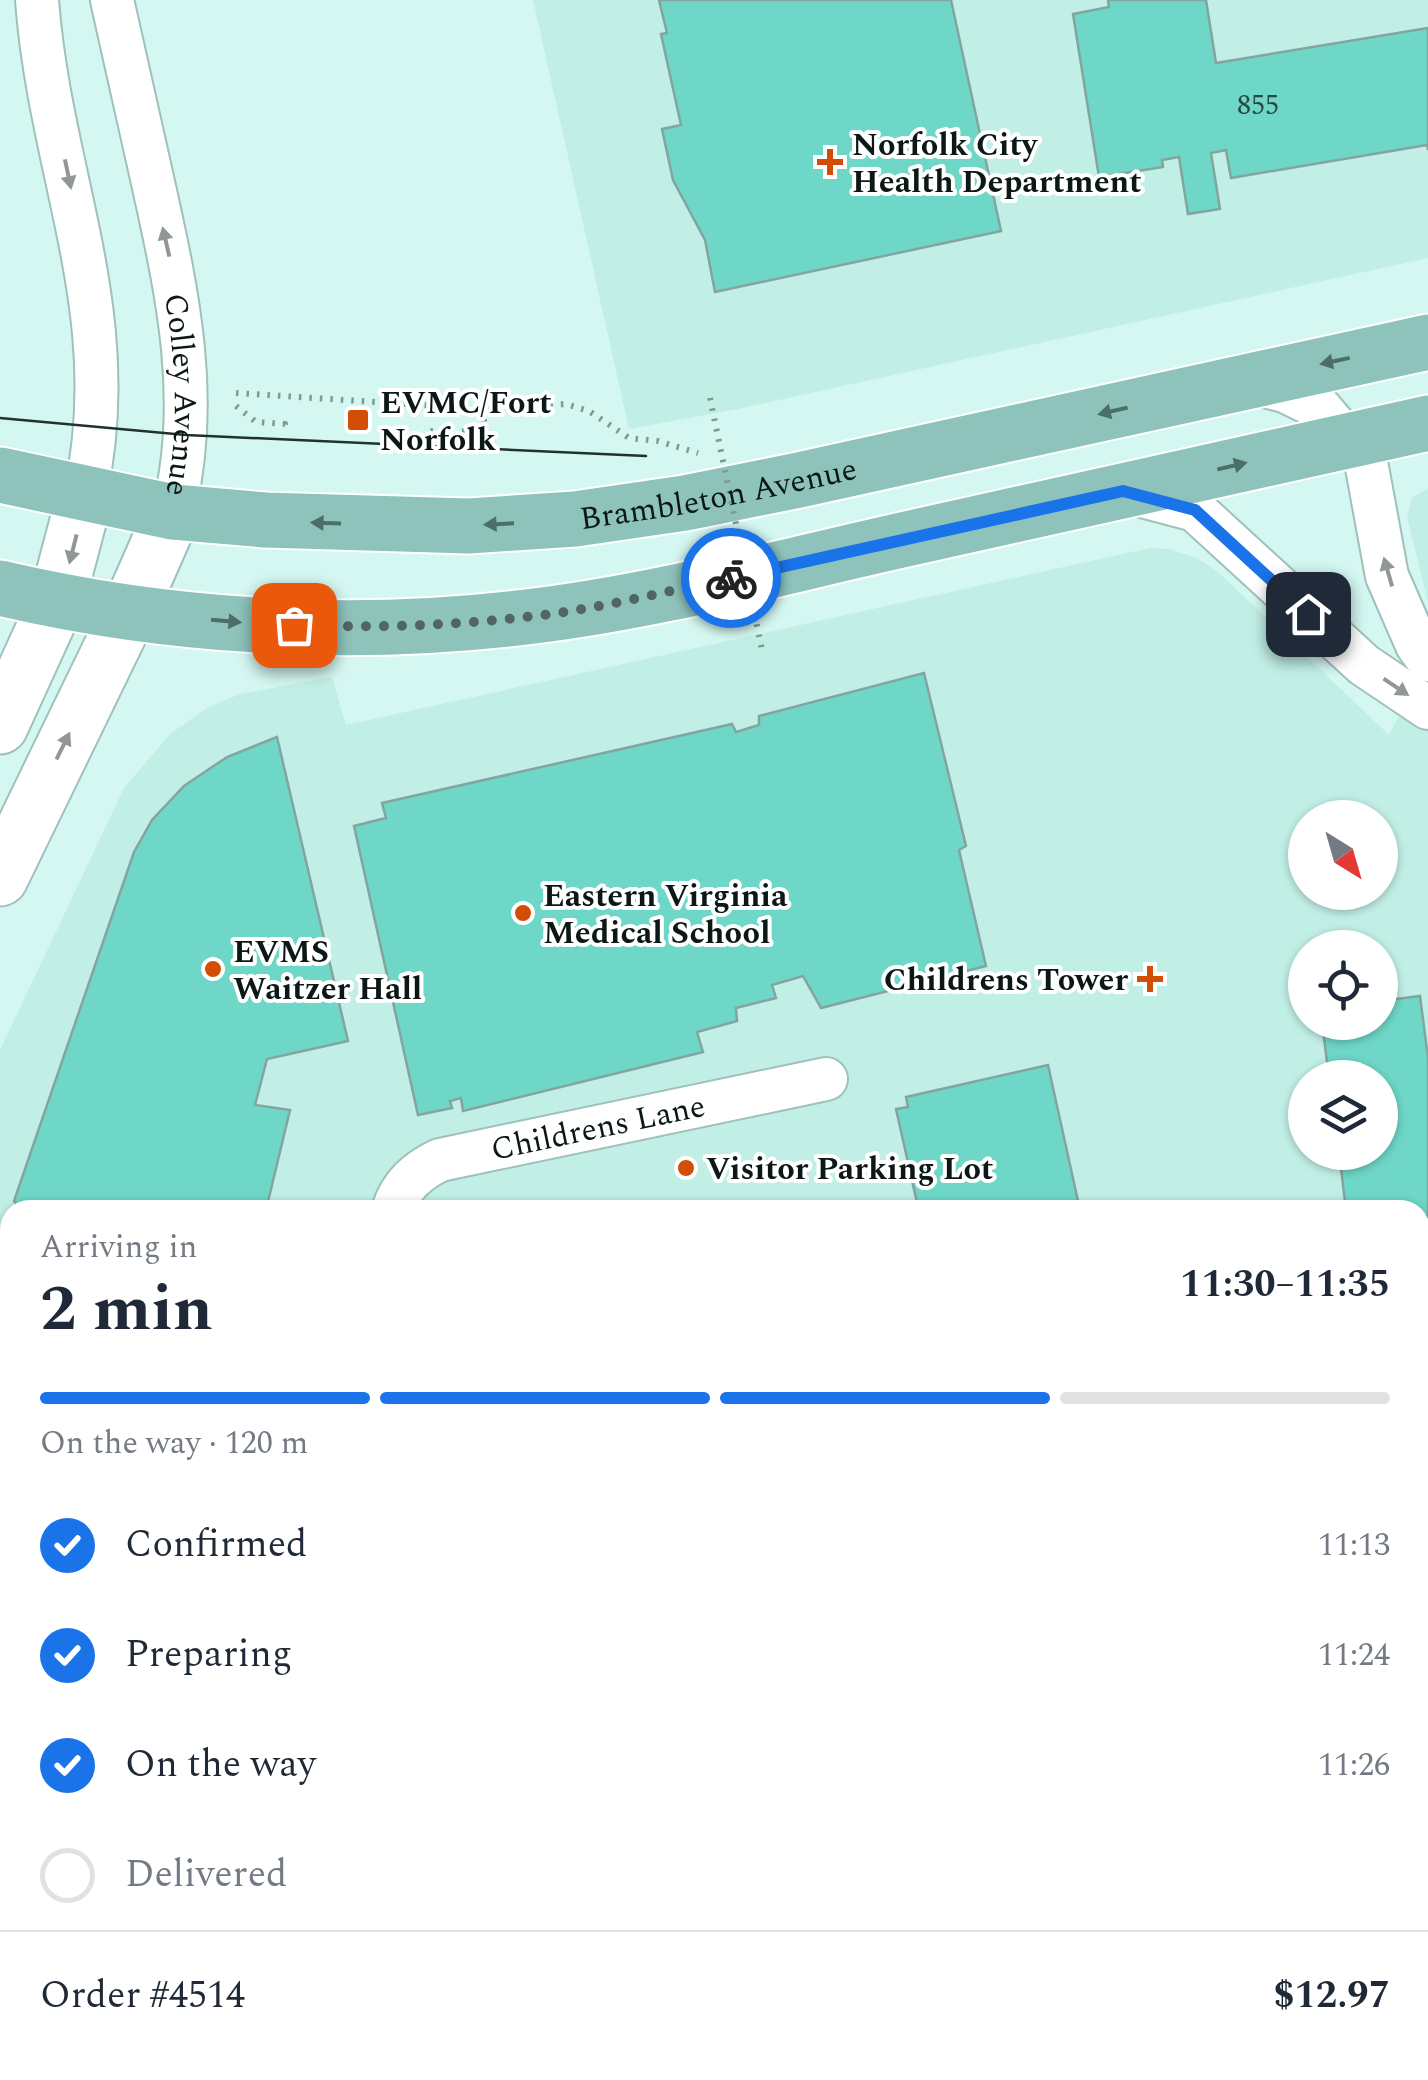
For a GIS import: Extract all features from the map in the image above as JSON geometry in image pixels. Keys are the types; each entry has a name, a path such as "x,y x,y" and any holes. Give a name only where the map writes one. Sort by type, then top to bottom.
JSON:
{"main road":[{"name":"Brambleton Avenue","path":"0,474 173,512 370,525 470,526 574,519 685,503 799,480 1428,342"},
{"path":"0,588 129,612 262,624 456,624 528,617 619,602 1428,423"},
{"path":"0,726 57,601 85,495"},
{"name":"Colley Avenue","path":"0,878 173,512"}],"street":[{"path":"38,0 48,79 94,316 98,402 85,495"},
{"name":"Colley Avenue","path":"112,0 175,280 184,345 186,435 173,512"},
{"path":"1242,381 1284,391 1320,408 1366,462 1387,576 1417,645 1428,660"},
{"path":"1123,491 1195,510 1364,665 1428,708"},
{"name":"Childrens Lane","path":"397,1200 402,1188 416,1174 440,1160 826,1079"}],"path":[{"path":"236,393 484,409 566,404 588,411 629,438 714,458 733,453"},
{"path":"710,398 763,655"},
{"path":"236,406 256,422 285,424 283,430"},
{"path":"425,437 426,431 484,432 484,409"}],"shaded area":[{"name":"Norfolk City Health Department","path":"533,0 1428,0 1428,258 738,409 629,429"},
{"path":"1428,488 1428,602 1407,517 1412,498"},
{"name":"Eastern Virginia Medical School","path":"1150,548 1197,558 1217,571 1389,735 1428,661 1428,1200 0,1200 0,1050 124,788 170,734 207,708 240,694 332,677 346,725"}],"building":[{"path":"659,0 951,0 1001,231 715,292 705,240 673,180 662,129 681,125 661,34 667,33"},
{"path":"1108,0 1206,0 1216,63 1428,28 1428,150 1427,145 1231,178 1226,150 1211,153 1220,209 1188,214 1179,157 1162,160 1163,167 1099,177 1073,14 1109,7"},
{"path":"924,673 966,846 959,850 986,966 821,1008 803,976 772,985 776,998 736,1008 737,1021 697,1032 703,1052 463,1111 461,1098 450,1101 452,1108 418,1115 354,826 386,818 382,803 732,724 736,732 759,725 759,716"},
{"name":"EVMS Waitzer Hall","path":"277,737 348,1041 267,1059 255,1105 290,1110 268,1200 14,1200 134,852 152,820 184,786 227,757"},
{"path":"1420,996 1428,1058 1428,1200 1345,1200 1341,1170 1398,1170 1398,1060 1327,1060 1324,1040 1398,1040 1398,999"},
{"path":"1048,1065 1078,1200 916,1200 896,1109 908,1107 906,1097"}],"tram line":[{"path":"0,418 186,435 646,456"}],"way so far":[{"path":"294,625 456,624 528,617 602,606 731,578"}],"place":[{"name":"Norfolk City Health Department","path":"830,162"},
{"name":"EVMC/Fort Norfolk","path":"358,420"},
{"name":"Eastern Virginia Medical School","path":"523,913"},
{"name":"EVMS Waitzer Hall","path":"213,969"},
{"name":"Childrens Tower","path":"1150,979"},
{"name":"Visitor Parking Lot","path":"686,1168"}],"route":[{"path":"731,578 1123,491 1195,510 1308,614"}]}
